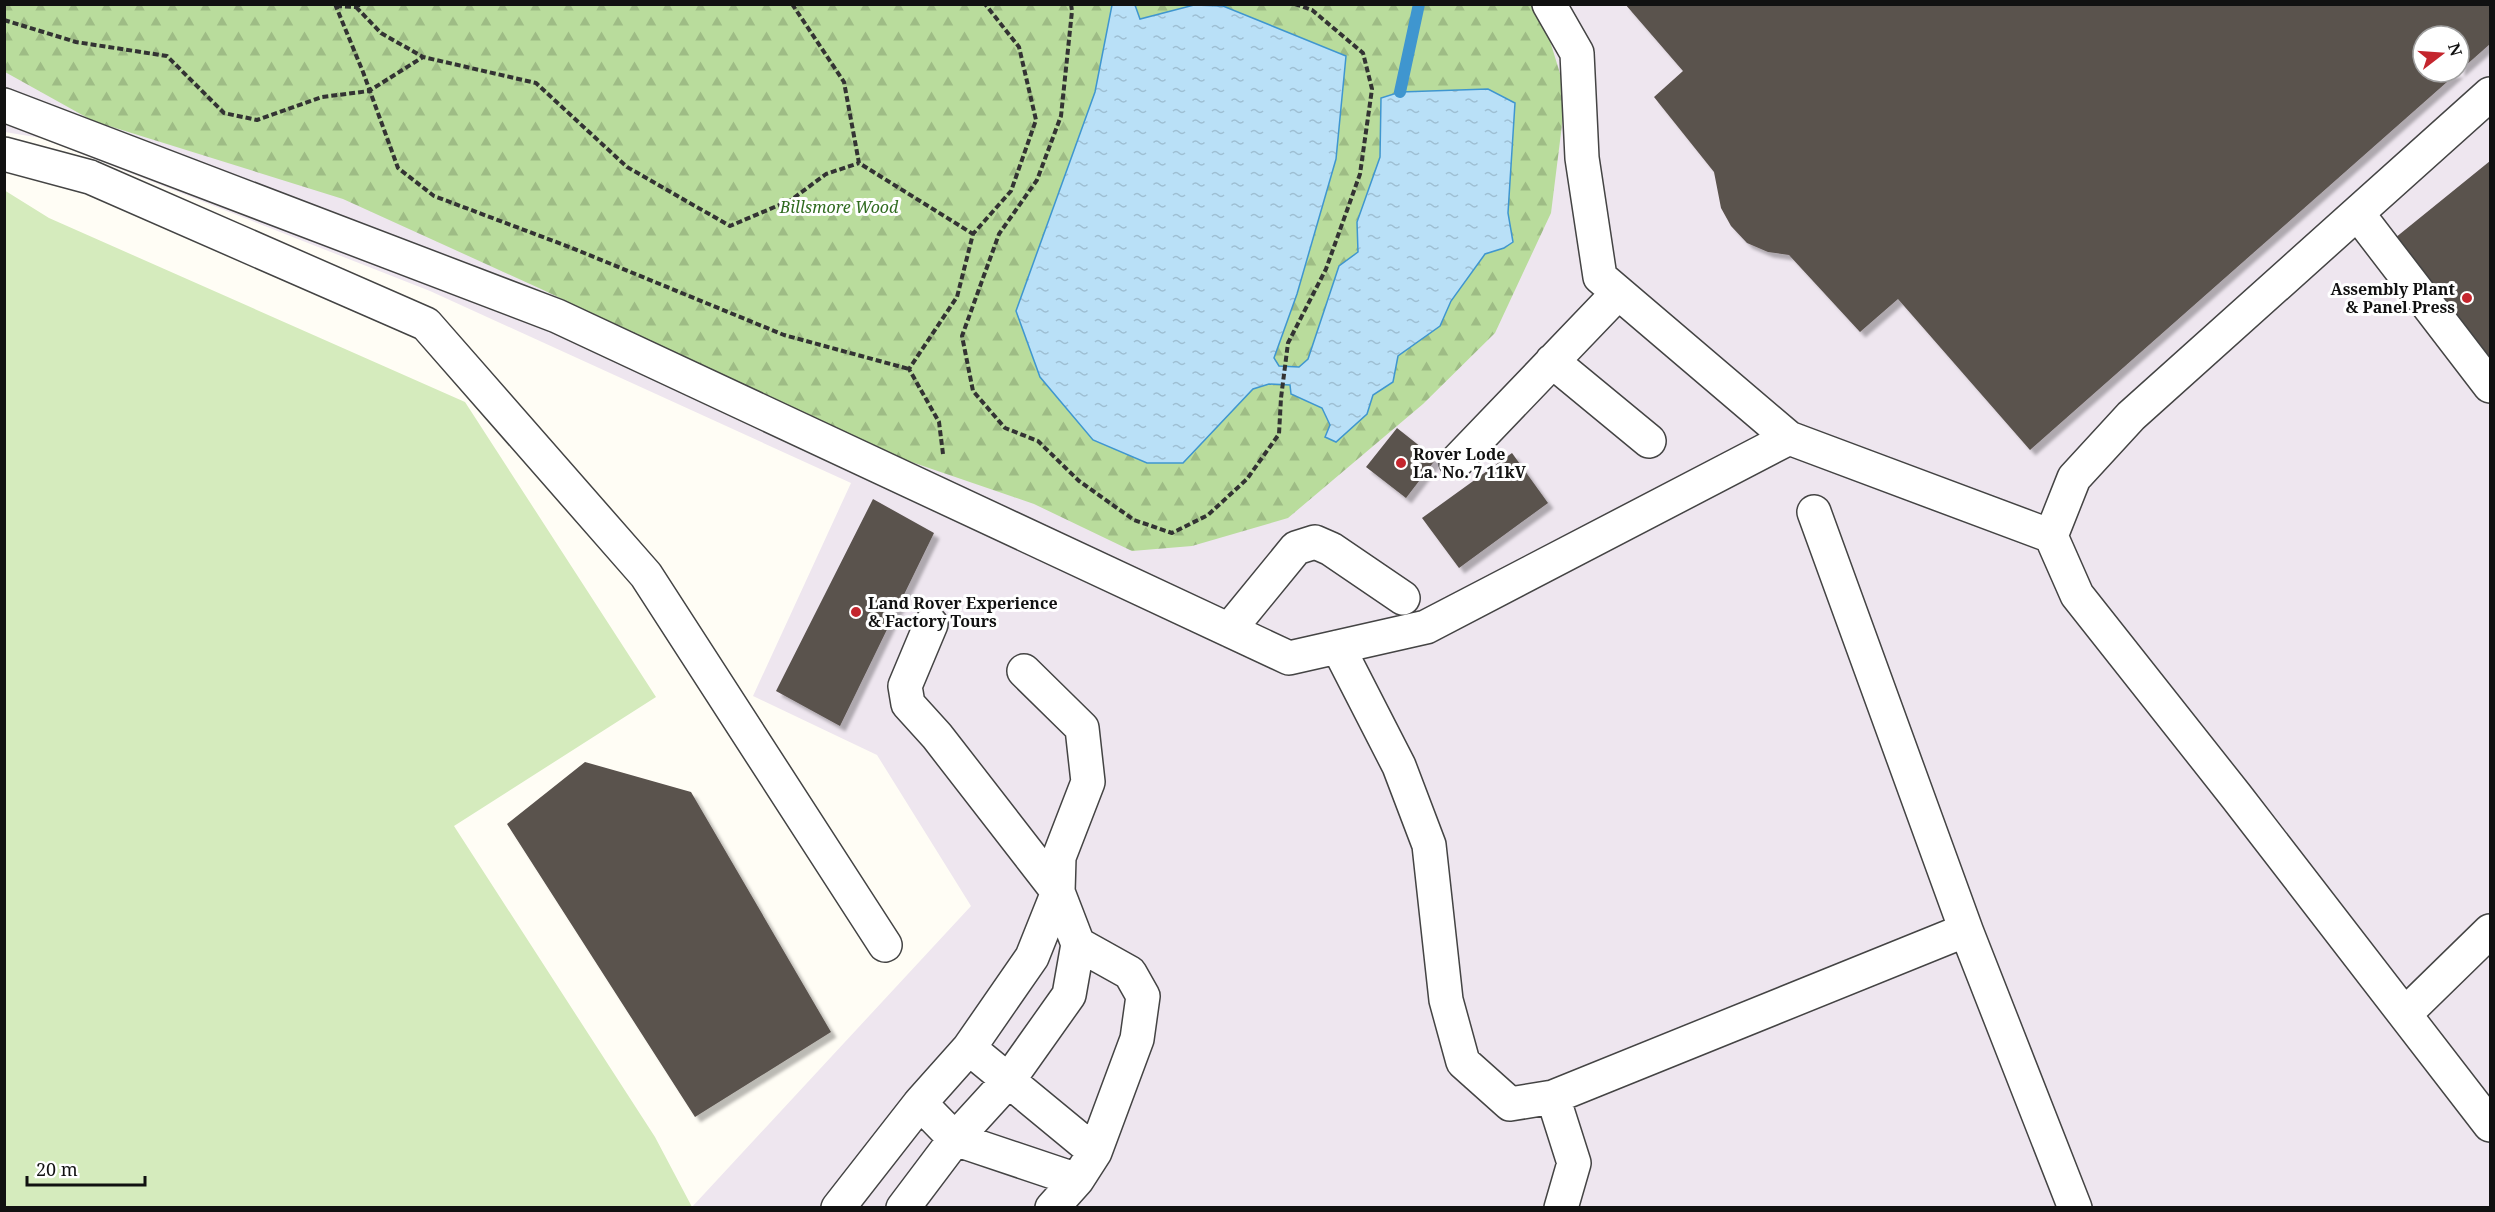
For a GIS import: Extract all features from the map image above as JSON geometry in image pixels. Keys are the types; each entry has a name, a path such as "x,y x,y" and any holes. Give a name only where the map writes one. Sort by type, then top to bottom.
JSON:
{"lane":[{"path":"1550,4 1577,53 1582,158 1600,277 1789,438 2051,536"},
{"path":"2490,94 2131,416 2074,478 2051,536 2077,595 2236,796 2490,1125"},
{"path":"4,105 557,316 1289,658 1426,627 1789,438"},
{"path":"4,154 90,177 426,324 646,575 885,945"},
{"path":"2358,214 2490,386"},
{"path":"1456,462 1618,293"},
{"path":"1552,361 1648,441"},
{"path":"1815,512 1966,930 2075,1208"},
{"path":"1229,630 1296,548 1315,542 1331,549 1403,598"},
{"path":"903,1208 955,1139 1008,1081 1069,995 1078,944 1058,892 937,736 908,704 905,686 931,624"},
{"path":"1338,647 1399,765 1429,845 1446,1000 1462,1062 1510,1104 1553,1097 1966,930"},
{"path":"846,1205 920,1104 969,1048 1032,957 1058,892 1059,857 1088,782 1082,728 1024,671"},
{"path":"2405,1014 2490,931"},
{"path":"1052,1208 1077,1180 1095,1152 1137,1039 1143,996 1130,973 1078,944"},
{"path":"1032,957 1069,995"},
{"path":"969,1048 1095,1152"},
{"path":"1553,1097 1574,1163 1561,1208"},
{"path":"920,1104 955,1139 1077,1180"}],"path":[{"path":"792,4 844,82 859,163 973,234"},
{"path":"909,369 957,297 973,234 1011,191 1036,120 1019,47 985,4"},
{"path":"1071,4 1060,116 1037,180 999,234 962,336 973,391 1005,428 1038,441 1079,482 1134,520 1172,533 1208,515 1247,479 1279,434 1288,343 1326,269 1360,174 1372,89 1363,53 1312,10 1295,4"},
{"path":"859,163 826,174 791,200 729,226 627,167 537,83 423,57 381,33 359,6 335,5 398,168 434,196 572,248 784,335 909,369 939,422 948,498"},
{"path":"4,20 76,42 167,56 225,113 257,120 322,97 369,91 423,57"}],"shaded area":[{"path":"4,5 2490,5 2490,1207 692,1207 971,906 877,755 753,696 851,483 430,291 41,138 5,132"}],"green space":[{"path":"1135,4 1194,5 1140,20"},
{"name":"Billsmore Wood","path":"5,5 1112,5 1095,92 1016,311 1040,377 1093,440 1148,463 1274,358 1297,294 1336,159 1346,56 1223,6 1208,5 1539,5 1566,93 1551,213 1495,333 1423,404 1288,518 1192,546 1132,551 1034,504 888,454 541,289 343,199 93,121 5,72"},
{"path":"4,190 49,218 465,402 656,697 454,826 655,1137 692,1207 5,1207"}],"water":[{"path":"1112,5 1135,5 1140,19 1194,5 1223,6 1346,56 1336,159 1297,294 1274,358 1279,366 1299,367 1308,359 1339,266 1358,252 1357,222 1380,157 1381,98 1400,92 1488,89 1515,103 1508,213 1513,242 1504,248 1485,254 1451,301 1440,326 1398,356 1393,382 1373,395 1367,414 1336,442 1325,437 1330,425 1322,408 1291,394 1290,385 1269,384 1253,389 1183,463 1147,463 1093,440 1040,377 1016,311 1095,92"}],"building":[{"path":"1625,4 2490,4 2490,44 2471,61 2471,24 2411,24 2411,84 2444,84 2030,450 1898,299 1860,332 1789,255 1768,252 1747,243 1731,226 1721,208 1714,172 1654,97 1683,71"},
{"name":"Assembly Plant & Panel Press","path":"2490,161 2490,358 2395,238"},
{"name":"Rover Lode La. No. 7 11kV","path":"1397,428 1436,459 1406,498 1366,467"},
{"path":"1512,453 1548,503 1459,568 1422,518"},
{"name":"Land Rover Experience & Factory Tours","path":"873,499 934,533 840,726 776,691"},
{"path":"585,762 691,792 831,1032 695,1117 507,824"}],"waterway":[{"path":"1400,92 1419,4"}],"place":[{"name":"Assembly Plant & Panel Press","path":"2467,298"},
{"name":"Rover Lode La. No. 7 11kV","path":"1401,463"},
{"name":"Land Rover Experience & Factory Tours","path":"856,612"}]}
